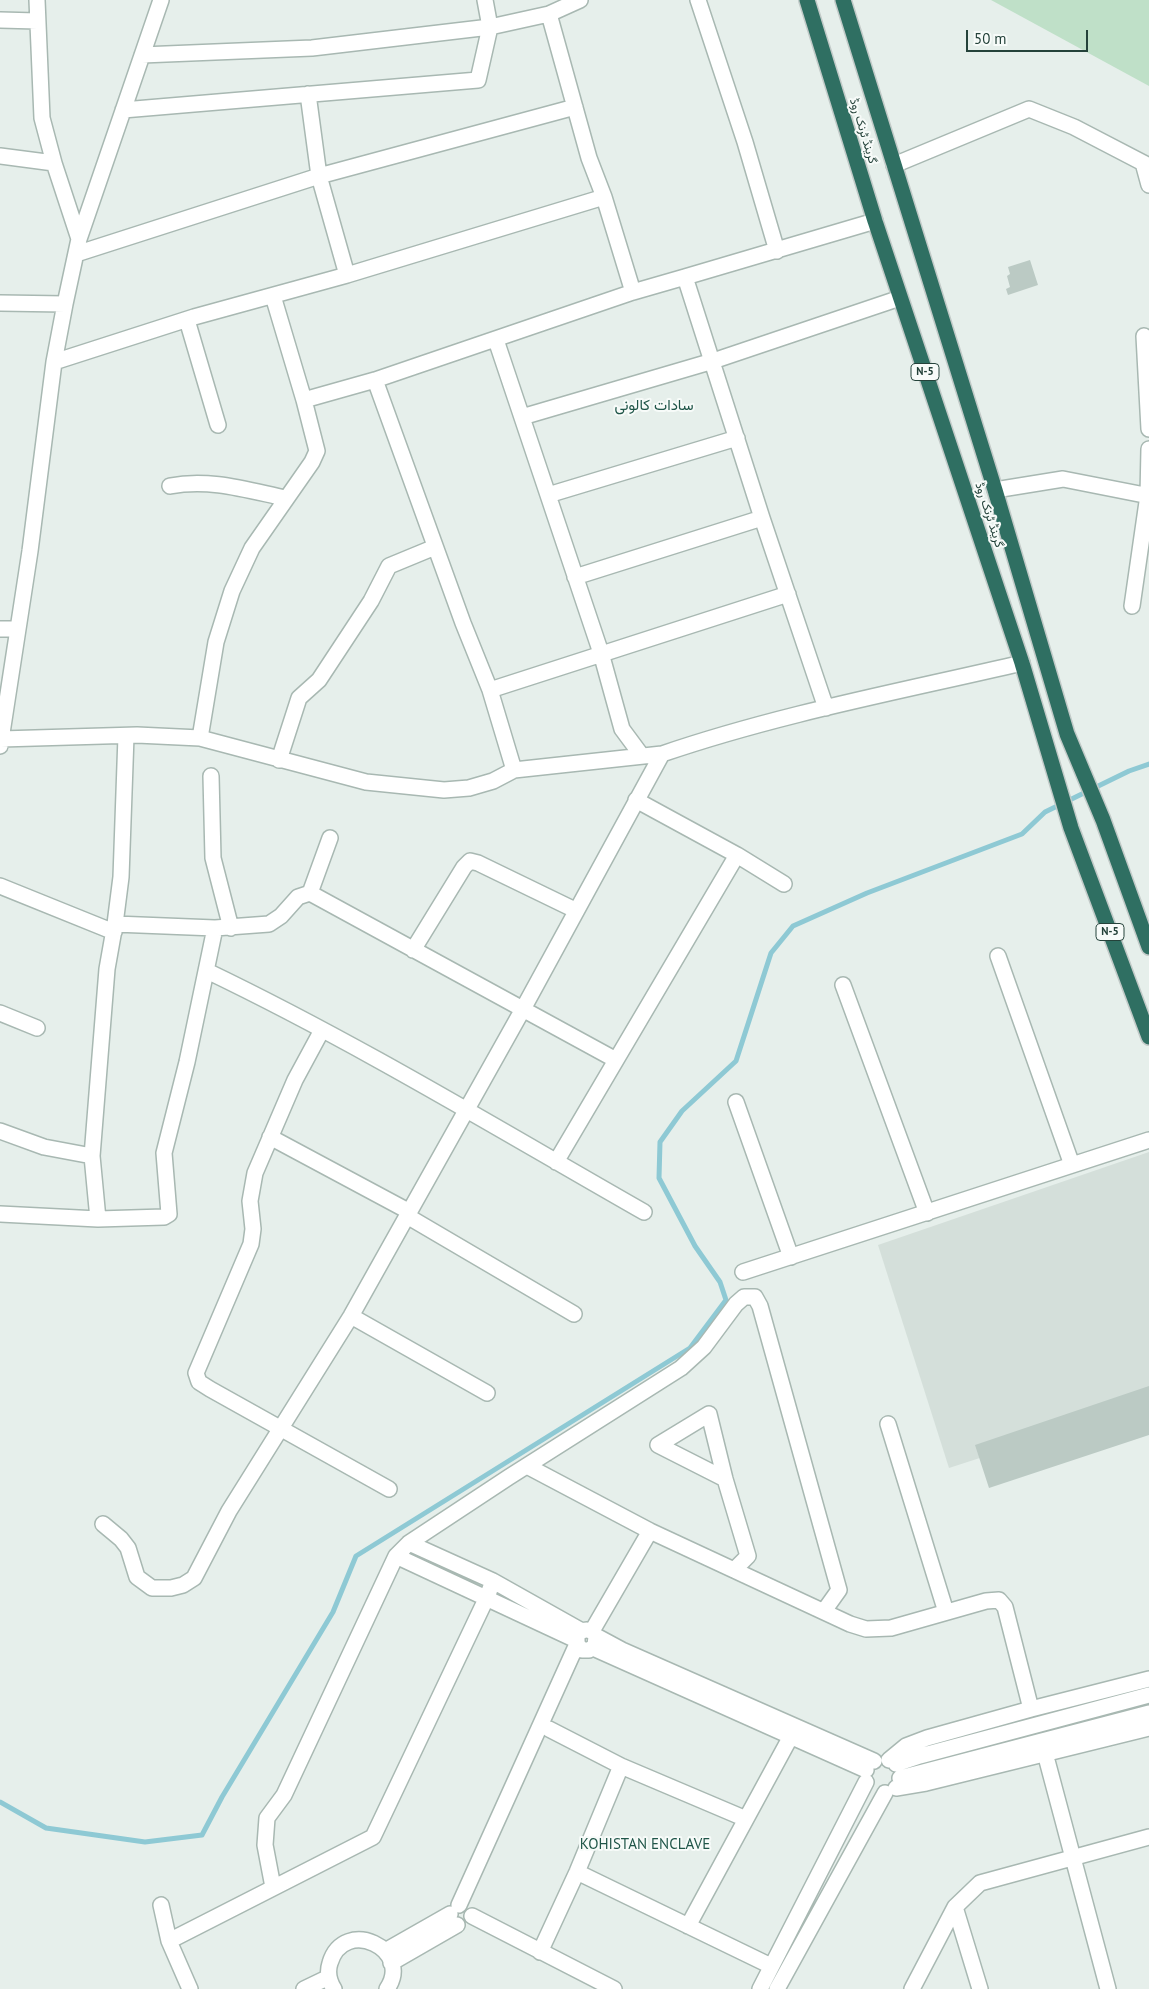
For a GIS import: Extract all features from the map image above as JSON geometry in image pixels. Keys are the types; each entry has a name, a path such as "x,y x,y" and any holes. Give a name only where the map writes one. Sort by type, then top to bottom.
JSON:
{"highway":[{"name":"گرینڈ ٹرنک روڈ","path":"807,0 874,220 1022,663 1071,828 1149,1037"},
{"name":"گرینڈ ٹرنک روڈ","path":"843,0 995,490 1067,734 1103,820 1149,947"}],"street":[{"path":"37,0 42,118 78,246"},
{"path":"161,0 78,246 65,304 54,362 18,629 0,743 126,736 200,738 366,782 444,790 468,788 493,781 514,770 662,754 698,742 826,708 1022,663"},
{"path":"123,110 478,80 490,26 485,0"},
{"path":"142,56 312,48 490,26 548,14 580,0"},
{"path":"698,0 745,142 777,251"},
{"path":"548,14 588,158 604,197 634,292"},
{"path":"0,20 37,21"},
{"path":"308,94 319,176 346,275"},
{"path":"78,246 319,176 574,108"},
{"path":"894,164 1029,109 1074,128 1146,165 1149,185"},
{"path":"0,156 54,163"},
{"path":"54,362 187,320 346,275 604,197"},
{"path":"304,400 375,380 634,292 777,251 874,220"},
{"path":"686,277 736,438 826,708"},
{"path":"200,738 216,642 232,591 252,548 285,498 312,462 317,450 273,296"},
{"path":"522,418 713,361 900,298"},
{"path":"0,303 65,304"},
{"path":"187,320 218,425"},
{"path":"1144,336 1149,429"},
{"path":"496,340 601,653 622,729 642,756"},
{"path":"375,380 435,547 490,690 514,770"},
{"path":"548,495 736,438"},
{"path":"1132,606 1148,495 1149,449"},
{"path":"995,490 1062,480 1148,495"},
{"path":"170,486 207,483 285,498"},
{"path":"575,577 762,518"},
{"path":"279,760 299,698 319,680 371,602 389,566 435,547"},
{"path":"490,690 788,594"},
{"path":"0,629 18,629"},
{"path":"98,1219 92,1156 107,969 121,877 126,736"},
{"path":"103,1524 121,1539 128,1548 137,1577 152,1588 171,1588 183,1585 194,1578 229,1511 351,1316 523,1009 575,910 662,754"},
{"path":"211,776 213,858 231,928"},
{"path":"636,800 737,855 784,884"},
{"path":"310,893 330,838"},
{"path":"556,1162 737,855"},
{"path":"413,950 464,867 470,861 478,863 575,910"},
{"path":"0,886 114,928 231,928 270,924 281,916 298,897 310,893 616,1060"},
{"path":"0,1214 98,1219 164,1217 169,1214 164,1153 207,971 215,928"},
{"path":"998,956 1072,1165"},
{"path":"207,971 322,1030 644,1212"},
{"path":"843,985 926,1213"},
{"path":"0,1013 37,1028"},
{"path":"322,1030 295,1080 255,1173 250,1201 253,1229 251,1244 196,1372 199,1382 279,1429 389,1489"},
{"path":"736,1102 791,1257"},
{"path":"0,1131 44,1147 92,1156"},
{"path":"270,1137 408,1214 574,1314"},
{"path":"743,1272 1149,1140"},
{"path":"273,1887 265,1845 268,1818 284,1795 396,1556 409,1543 681,1368 704,1347 736,1304 744,1297 755,1297 760,1306 839,1590 824,1611"},
{"path":"351,1316 487,1392"},
{"path":"725,1479 658,1445 709,1414 725,1479 748,1556 734,1570"},
{"path":"888,1424 946,1612"},
{"path":"527,1466 650,1530 850,1624 866,1629 891,1628 986,1601 999,1600 1005,1607 1031,1708"},
{"path":"463,1915 586,1640 650,1530"},
{"path":"409,1543 493,1581 586,1640 622,1650 884,1774 1149,1713"},
{"path":"396,1556 586,1640 790,1738 884,1774 926,1783 1149,1728"},
{"path":"169,1941 373,1837 493,1581"},
{"path":"388,1957 463,1915 549,1729 586,1640"},
{"path":"760,1989 771,1966 884,1774 906,1746 917,1741 1031,1708 1149,1679"},
{"path":"777,1989 884,1774 920,1756 1149,1695"},
{"path":"549,1729 621,1766 746,1819"},
{"path":"688,1926 790,1738"},
{"path":"1045,1753 1108,1989"},
{"path":"540,1952 578,1872 621,1766"},
{"path":"912,1989 955,1907 980,1882 1149,1837"},
{"path":"578,1872 771,1966"},
{"path":"161,1905 169,1941 190,1989"},
{"path":"955,1907 980,1989"},
{"path":"463,1915 614,1989"},
{"path":"463,1915 592,1989"},
{"path":"304,1989 331,1983 329,1966 332,1956 338,1948 347,1942 367,1940 377,1944 388,1957 393,1973 387,1989"}],"shaded area":[{"path":"1149,1152 1149,1403 949,1468 878,1245"}],"green space":[{"path":"991,0 1149,0 1149,86"}],"building":[{"path":"1030,260 1038,285 1008,295 1006,289 1010,287 1007,276 1010,274 1008,267"},
{"path":"1149,1386 1149,1435 989,1488 975,1445"}],"waterway":[{"path":"0,1802 46,1828 145,1842 202,1835 222,1797 333,1612 356,1556 690,1348 726,1300 720,1282 695,1246 659,1178 660,1142 682,1111 736,1061 771,953 793,926 867,893 1022,834 1045,812 1129,771 1149,764"}],"district":[{"name":"سادات کالونی","path":"654,406"},
{"name":"KOHISTAN ENCLAVE","path":"645,1845"}]}
